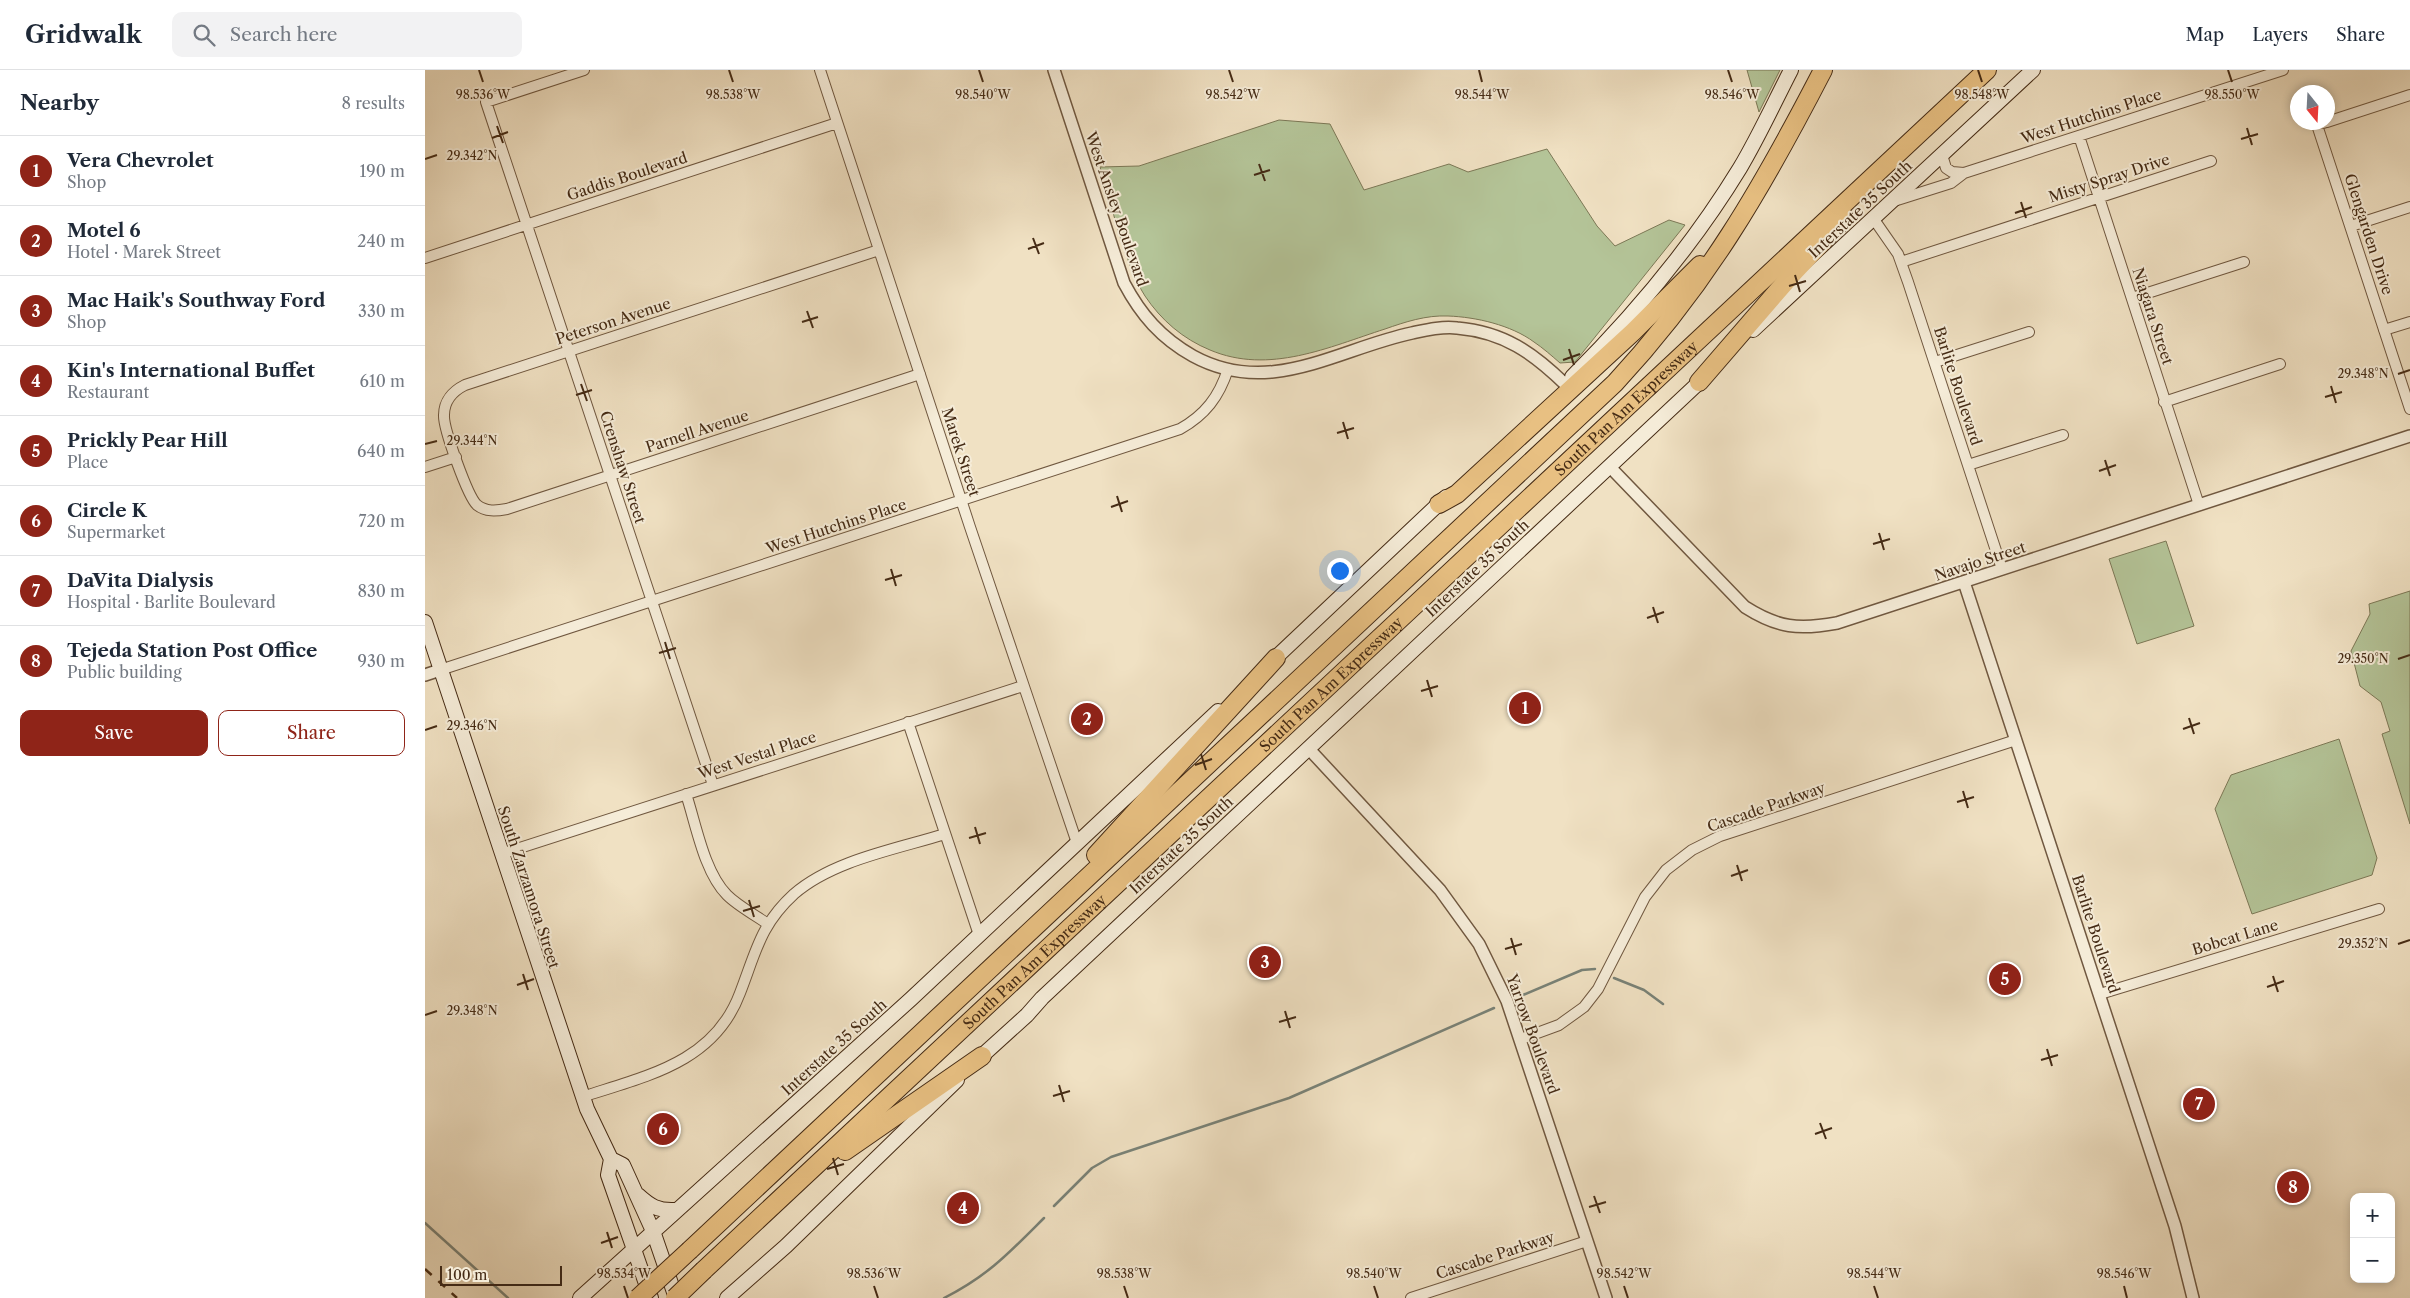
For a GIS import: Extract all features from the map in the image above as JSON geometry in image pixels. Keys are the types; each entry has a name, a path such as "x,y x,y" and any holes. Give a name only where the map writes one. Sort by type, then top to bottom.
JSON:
{"highway":[{"name":"South Pan Am Expressway","path":"638,1298 1615,383 1685,302 1722,249 1782,149 1823,70"},
{"name":"South Pan Am Expressway","path":"675,1298 1987,70"},
{"path":"1699,382 1794,272 1887,175 1923,130"},
{"path":"1439,504 1457,494 1633,332 1696,271 1751,203"},
{"path":"953,1003 1009,938 1091,860 1276,658"},
{"path":"800,1181 982,1056"}],"main road":[{"name":"Interstate 35 South","path":"580,1298 675,1210 911,999 1276,658 1565,384 1631,314 1682,254 1741,166 1791,70"},
{"name":"Interstate 35 South","path":"727,1298 787,1246 1159,886 2033,70"},
{"name":"South Zarzamora Street","path":"425,622 582,1097 611,1159 608,1175 651,1298"},
{"name":"South Zarzamora Street","path":"611,1159 623,1165 637,1194 653,1231 675,1298"},
{"path":"637,1194 651,1206 663,1211 675,1210"}],"street":[{"name":"Crenshaw Street","path":"584,70 486,102 713,785"},
{"name":"Marek Street","path":"820,70 961,501 1077,843"},
{"name":"West Ansley Boulevard","path":"1054,70 1124,283 1134,302 1162,336 1179,348 1201,360 1228,369 1254,373 1282,372 1397,336 1429,329 1455,327 1496,336 1519,346 1537,358 1565,384"},
{"name":"West Hutchins Place","path":"1891,203 1951,183 1964,173 2283,70"},
{"path":"2335,119 2410,95"},
{"name":"Gaddis Boulevard","path":"425,258 837,123"},
{"name":"Glengarden Drive","path":"2325,130 2351,226 2410,409"},
{"name":"Niagara Street","path":"2079,136 2199,505"},
{"path":"1942,155 1946,168 1952,172 1964,173"},
{"name":"Misty Spray Drive","path":"1901,262 2211,161"},
{"path":"2351,226 2410,207"},
{"name":"Barlite Boulevard","path":"1873,218 1893,245 1901,262 2002,569"},
{"name":"Peterson Avenue","path":"455,457 444,415 446,404 452,394 465,385 879,250"},
{"path":"2131,298 2244,262"},
{"path":"2384,330 2410,322"},
{"path":"1935,362 2029,332"},
{"path":"2164,402 2280,364"},
{"name":"West Hutchins Place","path":"425,675 1180,429 1194,421 1211,404 1223,385 1228,369"},
{"name":"Parnell Avenue","path":"455,457 472,500 483,509 491,511 519,506 919,374"},
{"path":"1968,465 2063,435"},
{"name":"Navajo Street","path":"1610,466 1737,600 1757,614 1787,626 1805,628 1837,623 2410,436"},
{"path":"425,467 455,457"},
{"name":"Barlite Boulevard","path":"1964,582 2175,1226 2193,1298"},
{"name":"West Vestal Place","path":"501,854 1023,686"},
{"path":"908,722 979,935"},
{"name":"Cascade Parkway","path":"1521,1039 1559,1025 1585,1007 1598,988 1645,897 1666,870 1692,850 1720,836 2016,740"},
{"name":"Yarrow Boulevard","path":"1309,748 1440,890 1479,944 1496,976 1521,1039 1606,1298"},
{"path":"686,794 710,870 718,884 732,899 768,924"},
{"path":"582,1097 671,1067 689,1057 712,1038 735,1004 757,942 768,924 794,894 807,884 829,872 945,834"},
{"name":"Bobcat Lane","path":"2100,994 2379,909"},
{"name":"Cascabe Parkway","path":"1411,1298 1587,1241"}],"green space":[{"path":"1747,70 1780,70 1759,112"},
{"path":"1279,120 1330,124 1364,190 1449,164 1468,172 1547,149 1597,226 1615,246 1669,220 1685,225 1575,362 1560,363 1525,336 1493,323 1448,316 1424,318 1408,322 1299,356 1254,360 1232,357 1200,346 1173,328 1145,296 1125,251 1100,167 1139,166"},
{"path":"2166,541 2194,626 2137,644 2109,559"},
{"path":"2410,591 2410,824 2382,734 2390,731 2381,702 2360,686 2351,651 2370,614 2369,604"},
{"path":"2339,739 2377,858 2372,875 2252,914 2215,809 2231,775"}],"waterway":[{"path":"1523,995 1582,970 1595,969"},
{"path":"1614,978 1644,990 1663,1004"},
{"path":"1054,1206 1092,1168 1111,1157 1289,1098 1494,1008"},
{"path":"944,1298 960,1290 986,1272 1044,1218"},
{"path":"425,1223 508,1298"}],"railway":[{"path":"425,1269 457,1298"}],"place":[{"name":"Vera Chevrolet","path":"1525,708"},
{"name":"Motel 6","path":"1087,719"},
{"name":"Mac Haik's Southway Ford","path":"1265,962"},
{"name":"Prickly Pear Hill","path":"2005,979"},
{"name":"DaVita Dialysis","path":"2199,1104"},
{"name":"Circle K","path":"663,1129"},
{"name":"Tejeda Station Post Office","path":"2293,1187"},
{"name":"Kin's International Buffet","path":"963,1208"}]}
